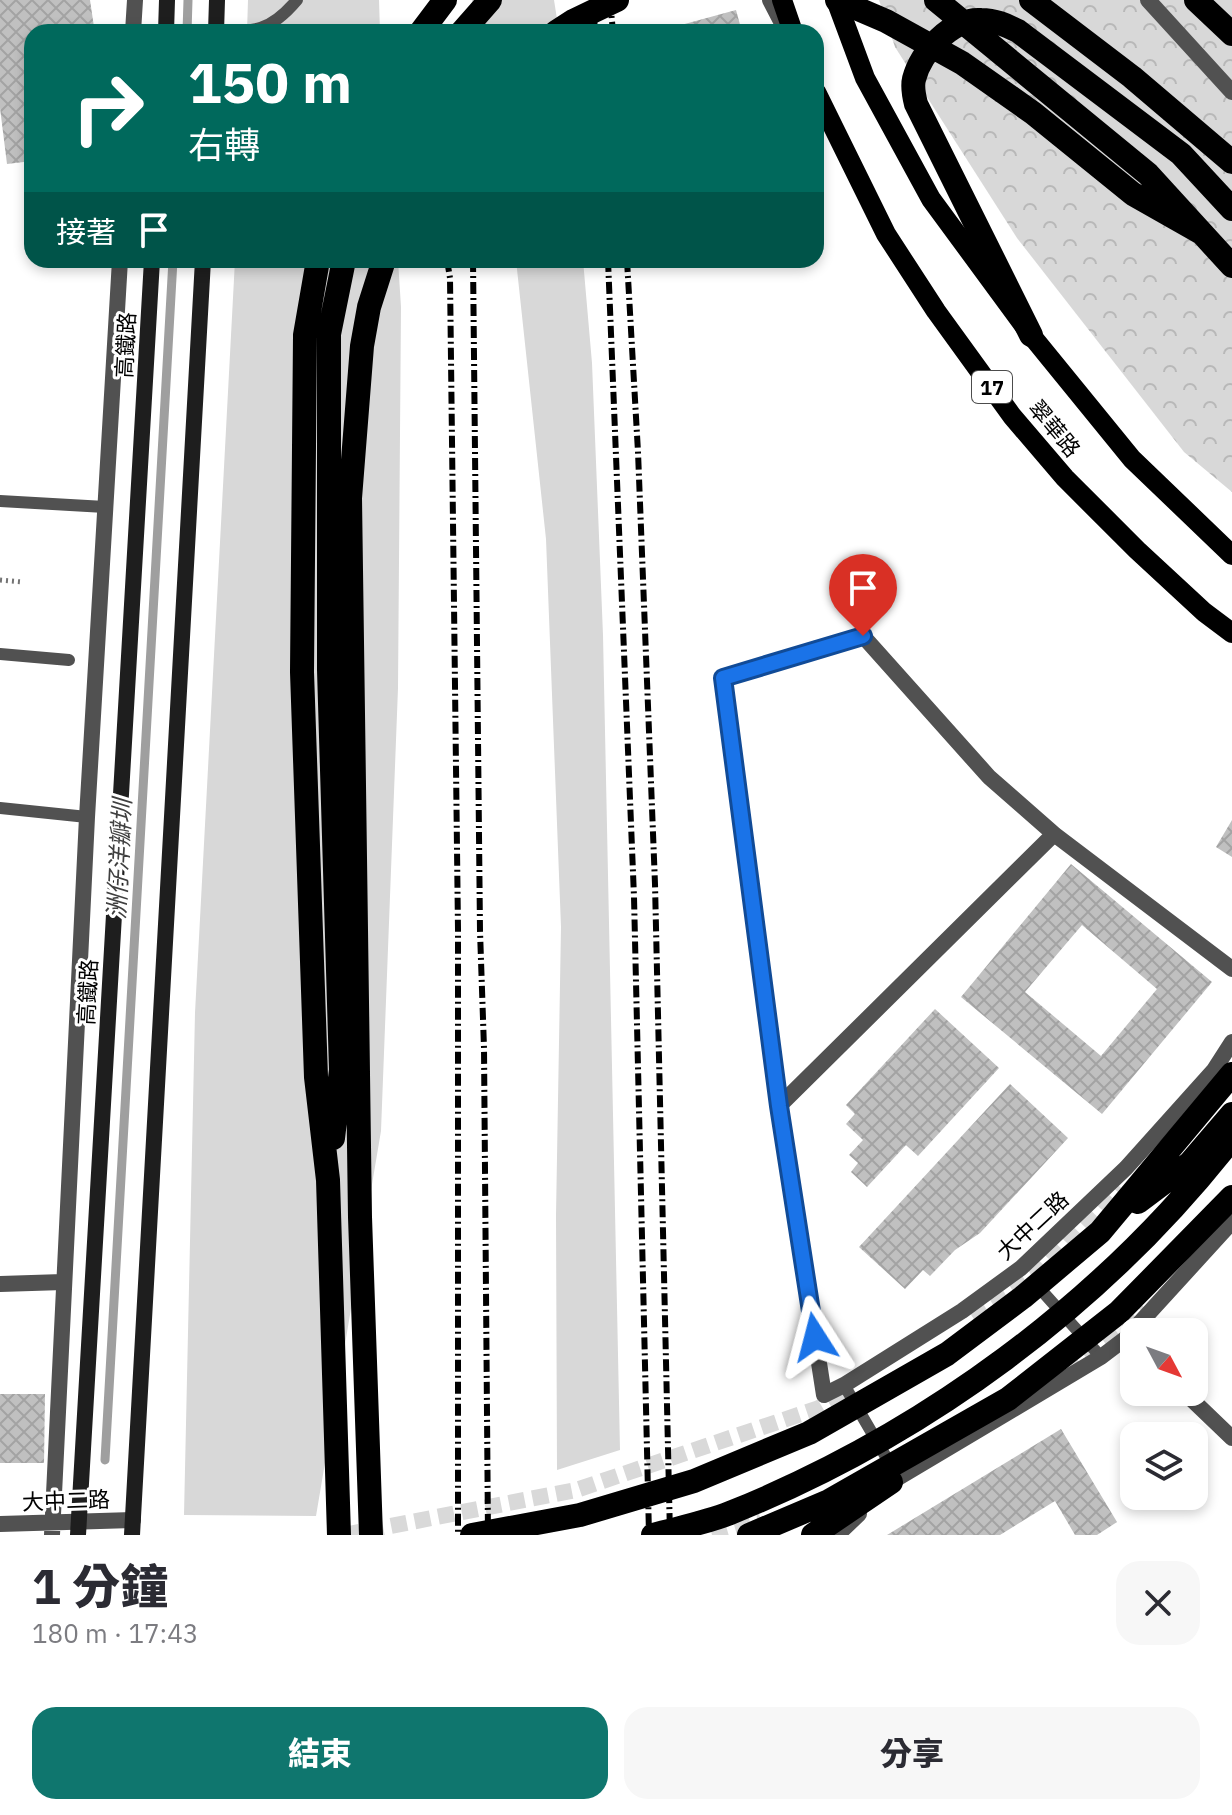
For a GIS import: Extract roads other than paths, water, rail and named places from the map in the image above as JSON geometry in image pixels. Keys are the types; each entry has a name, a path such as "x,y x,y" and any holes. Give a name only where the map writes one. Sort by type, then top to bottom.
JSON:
{"highway":[{"path":"427,24 445,0"},
{"path":"469,24 490,0"},
{"path":"568,24 617,0"},
{"path":"836,0 886,21 962,63 1033,113 1133,194 1200,232"},
{"path":"936,0 1148,174 1232,266"},
{"path":"1031,0 1132,77 1232,162"},
{"path":"1196,0 1232,34"},
{"path":"1031,335 916,104 912,83 919,64 947,31 965,21 980,19 1000,22 1018,31 1181,154 1232,209"},
{"path":"317,268 305,335 302,672 316,1077 328,1180 339,1535"},
{"path":"328,1180 341,1070 329,670 329,334 342,268"},
{"path":"371,1535 360,1217 350,498 362,346 369,307 381,268"},
{"path":"1100,1232 1232,1074"},
{"path":"472,1535 580,1515 680,1485 809,1433 947,1354 1023,1297 1100,1232 1190,1163 1232,1114"},
{"path":"653,1535 727,1514 844,1461 964,1390 1081,1299 1199,1181 1232,1138"},
{"path":"813,1535 986,1421 1008,1399 1119,1312 1232,1197"},
{"path":"749,1535 829,1501 1008,1399"}],"main road":[{"path":"782,0 790,24"},
{"name":"翠華路","path":"836,0 865,78 931,199 1031,335 1132,459 1232,555"},
{"name":"翠華路","path":"824,108 886,234 936,311 1012,416 1065,478 1126,540 1204,612 1232,633"}],"street":[{"path":"134,24 135,0"},
{"path":"166,24 167,0"},
{"path":"216,24 217,0"},
{"path":"770,0 782,24"},
{"path":"1148,0 1232,92"},
{"name":"高鐵路","path":"52,1528 87,817 120,268"},
{"name":"高鐵路","path":"78,1528 152,268"},
{"path":"132,1527 203,268"},
{"path":"779,1106 723,678 863,636 989,777 1054,834 1232,969"},
{"path":"779,1106 1054,834"},
{"name":"大中二路","path":"779,1106 824,1395 962,1311 1021,1268 1126,1168 1214,1070 1232,1042"},
{"path":"1150,1318 1232,1222"},
{"path":"0,1284 63,1282"},
{"path":"837,1535 898,1478 1120,1347"},
{"path":"1199,1406 1232,1438"},
{"name":"大中二路","path":"0,1524 52,1528 132,1527"}],"lane":[{"path":"268,24 297,0"},
{"path":"0,501 105,507"},
{"path":"0,654 69,660"},
{"path":"0,808 87,817"},
{"path":"1021,1268 1101,1357"},
{"path":"844,1385 898,1478"}],"waterway":[{"name":"洲仔洋瓣圳","path":"187,24 188,0"},
{"name":"洲仔洋瓣圳","path":"105,1460 173,268"}],"tunnel":[{"path":"970,1313 1033,1274 1118,1185"},
{"path":"1066,1371 1146,1310"},
{"path":"344,1535 576,1490 819,1408 853,1388"},
{"path":"712,1535 761,1521"}],"railway":[{"path":"593,0 594,24"},
{"path":"610,0 612,24"},
{"path":"448,268 458,930 458,1535"},
{"path":"473,268 488,1535"},
{"path":"608,268 634,897 649,1535"},
{"path":"627,268 655,884 670,1535"}]}
